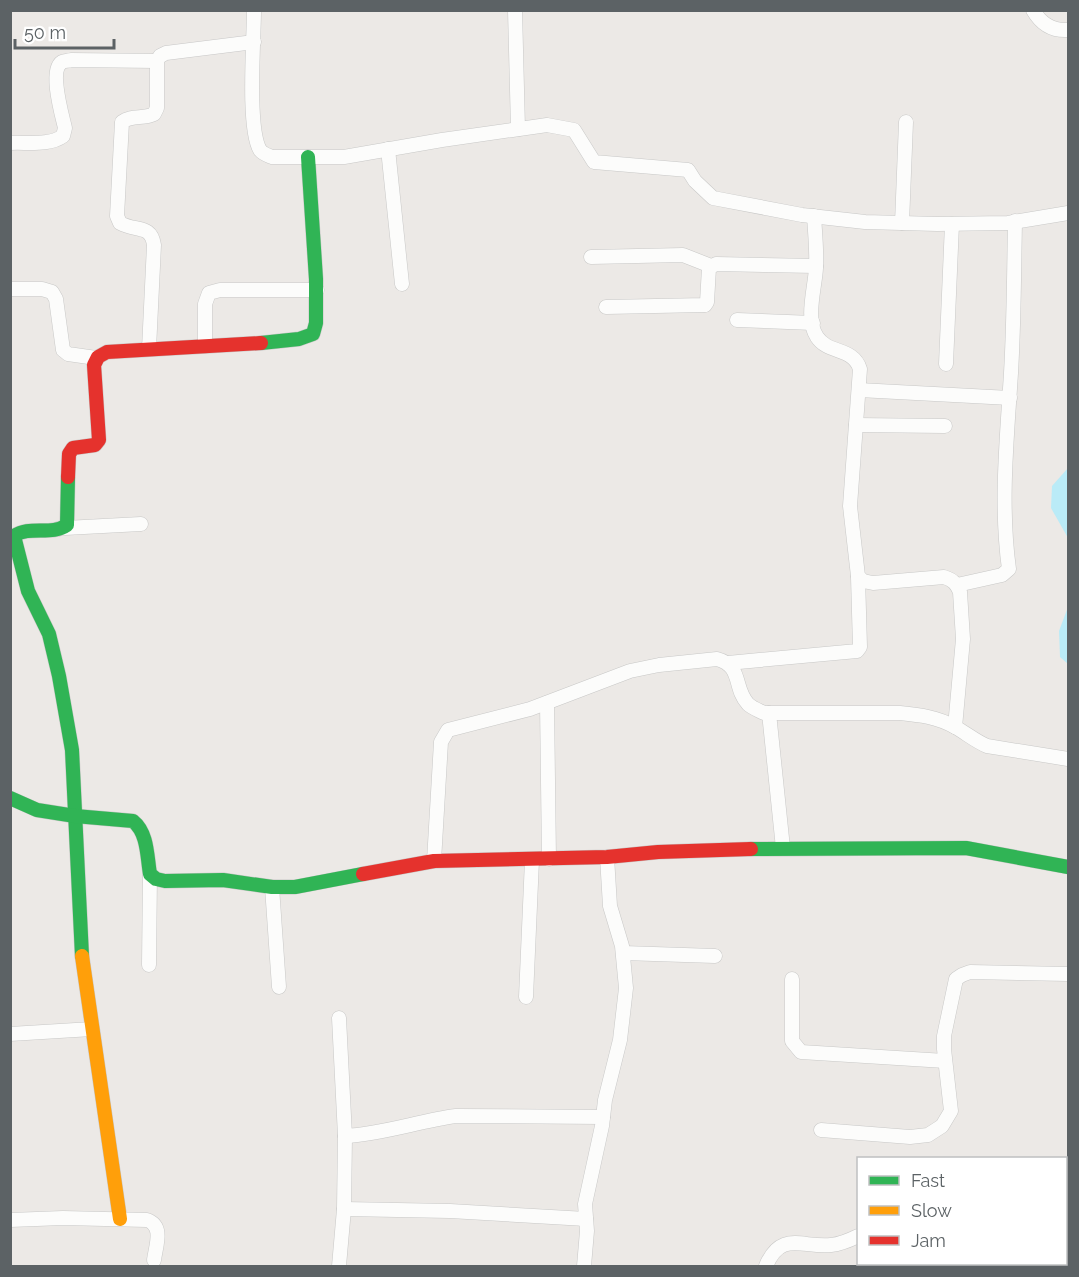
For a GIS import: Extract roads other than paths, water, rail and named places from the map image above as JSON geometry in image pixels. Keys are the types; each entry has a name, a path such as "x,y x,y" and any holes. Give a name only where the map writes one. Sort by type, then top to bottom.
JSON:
{"street":[{"path":"254,10 252,97 257,142 262,152 272,157 344,157 548,125 574,130 594,162 688,170 695,181 713,198 814,216 865,222 952,224 1015,221 1068,213"},
{"path":"515,10 518,129"},
{"path":"1033,10 1046,26 1060,31 1068,30"},
{"path":"149,350 153,236 148,231 128,228 120,223 117,216 122,122 127,118 149,117 154,114 157,108 157,61 160,56 166,53 254,42"},
{"path":"10,143 57,141 63,136 65,128 56,79 56,69 61,62 71,60 157,61"},
{"path":"902,223 906,122"},
{"path":"388,150 402,285"},
{"path":"10,289 42,289 52,292 56,299 63,350 68,354 96,358 106,352 281,341 307,337 316,329 308,157"},
{"path":"434,861 441,742 448,730 547,704 630,670 717,659 728,663 857,651 860,647 858,577 850,506 860,369 857,361 852,357 818,339 813,323 816,266 814,216"},
{"path":"957,585 1002,575 1009,569 1005,540 1004,496 1013,343 1015,221"},
{"path":"946,364 952,224"},
{"path":"591,257 683,255 711,266"},
{"path":"606,307 705,305 707,275 709,268 716,264 816,266"},
{"path":"205,346 206,304 209,292 220,290 316,291"},
{"path":"737,320 813,323"},
{"path":"64,528 68,521 69,454 73,448 95,445 99,440 94,365 96,358"},
{"path":"859,390 1010,398"},
{"path":"856,425 945,426"},
{"path":"120,1219 80,945 74,765 49,634 28,591 14,539 16,533 20,531 141,524"},
{"path":"858,577 863,581 873,583 944,577 957,585 960,592 963,639 955,727"},
{"path":"728,663 735,673 746,702 753,708 769,713 900,713 934,718 955,727 987,746 1068,759"},
{"path":"547,704 549,859"},
{"path":"769,713 783,848"},
{"path":"10,798 37,810 138,823 142,830 150,874 149,965"},
{"path":"150,874 156,879 165,881 223,880 272,887 295,887 434,861 532,860 658,852 783,848 966,848 1068,867"},
{"path":"584,1266 587,1231 585,1204 605,1100 620,1040 626,987 622,953 610,906 607,857"},
{"path":"526,997 532,860"},
{"path":"272,887 279,987"},
{"path":"622,953 715,956"},
{"path":"821,1130 910,1137 928,1134 942,1126 951,1111 944,1036 956,980 970,972 1068,974"},
{"path":"792,979 792,1041 801,1052 945,1061"},
{"path":"339,1018 345,1136 344,1209 339,1266"},
{"path":"10,1034 92,1029"},
{"path":"345,1136 369,1135 456,1116 603,1117"},
{"path":"344,1209 450,1211 586,1219"},
{"path":"10,1220 63,1218 147,1220 156,1225 158,1230 154,1260"},
{"path":"766,1266 776,1249 784,1244 829,1246 857,1236"}],"water":[{"path":"1068,468 1068,538 1051,508 1052,486"},
{"path":"1068,607 1068,664 1060,657 1059,631"}]}
